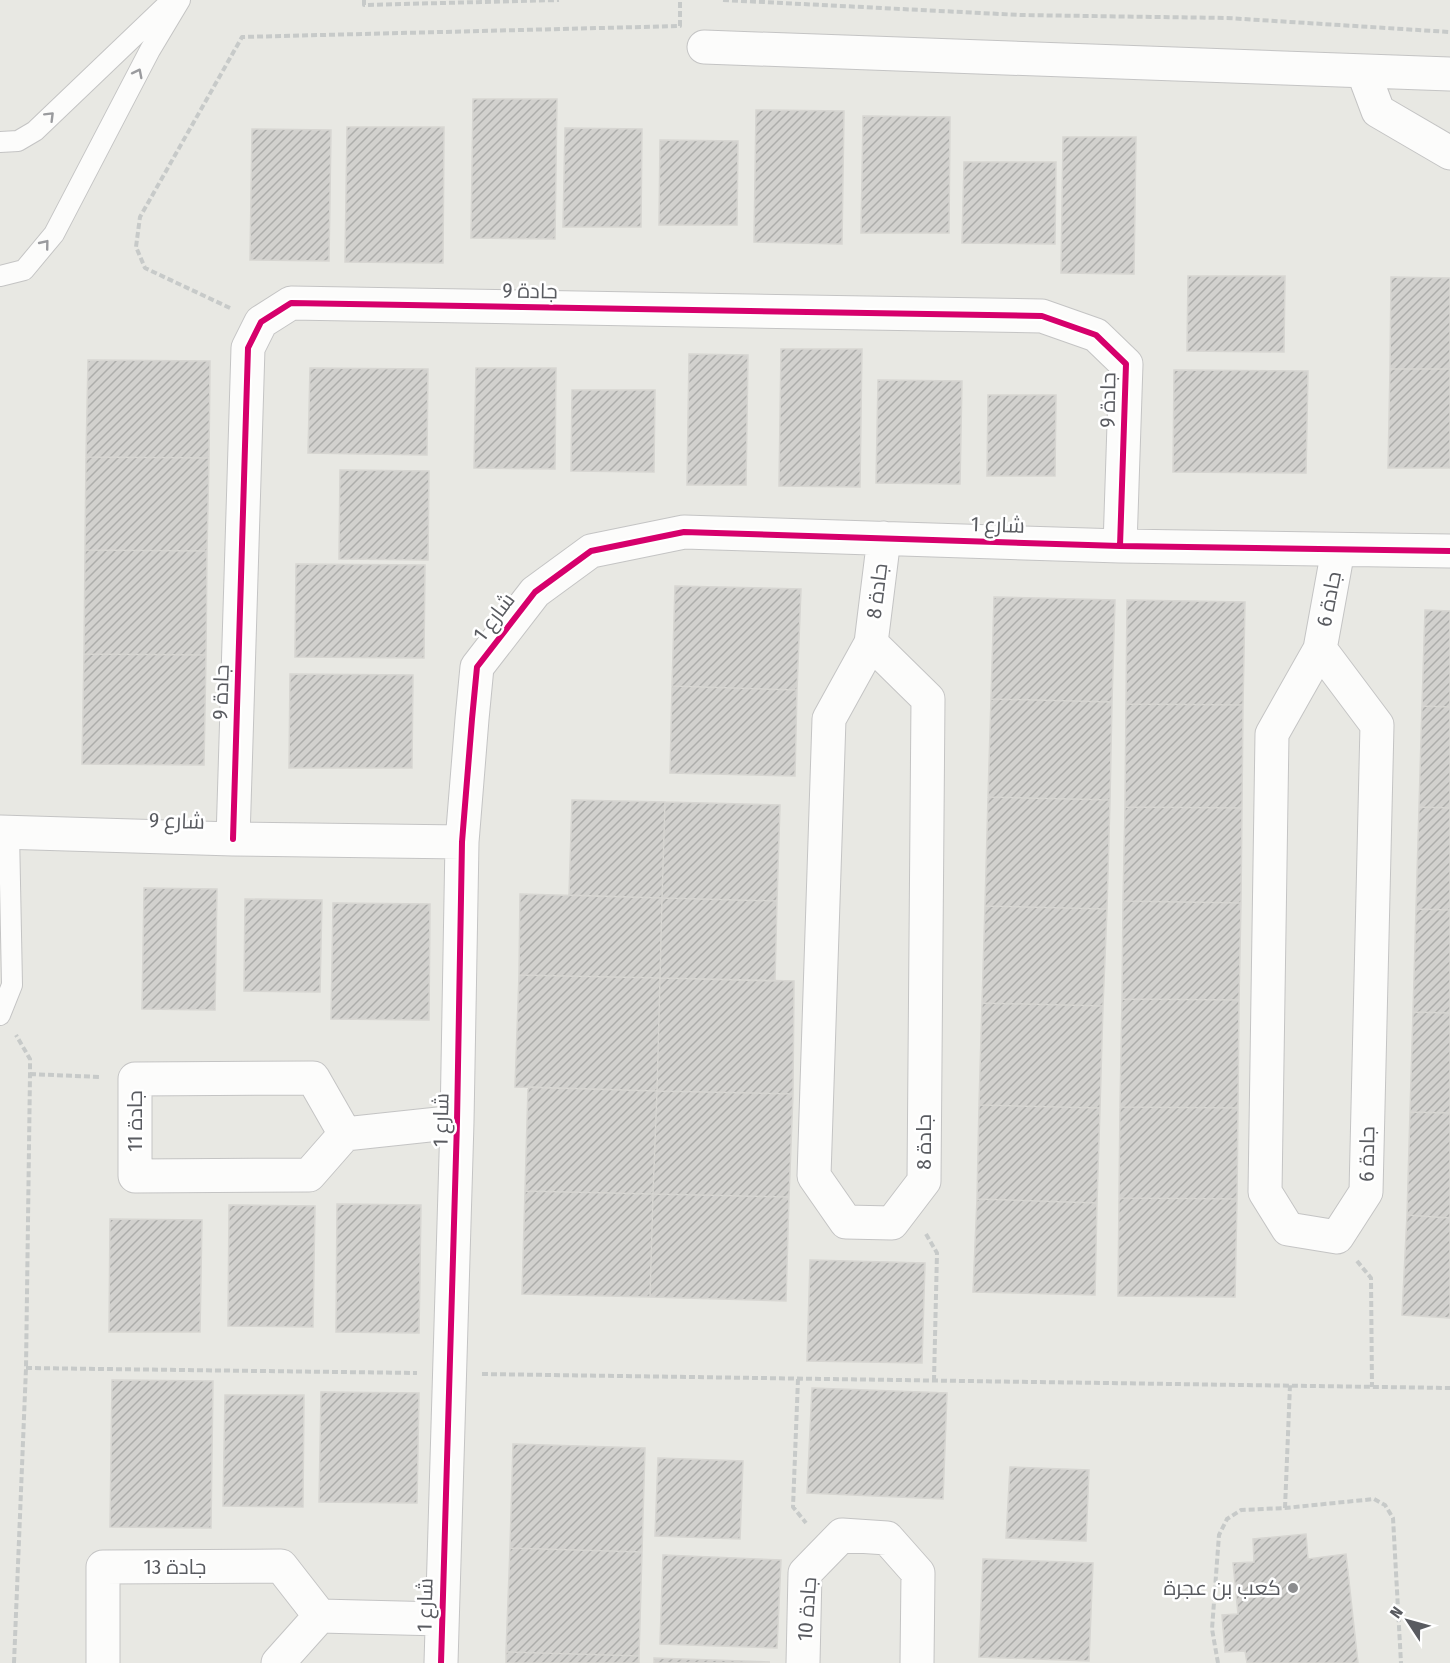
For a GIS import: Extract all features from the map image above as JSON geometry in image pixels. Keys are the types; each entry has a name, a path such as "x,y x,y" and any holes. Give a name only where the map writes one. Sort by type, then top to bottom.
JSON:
{"street":[{"path":"704,47 1450,74"},
{"path":"1363,71 1378,111 1450,153"},
{"name":"جادة 9","path":"233,839 248,348 261,322 291,303 1042,316 1096,335 1126,364 1120,546"},
{"name":"شارع 1","path":"441,1663 457,1122 462,842 477,667 535,591 591,551 684,532 1120,546 1450,551"},
{"name":"جادة 8","path":"871,643 928,699 924,1181 892,1223 846,1221 814,1176 829,719 871,643 884,538"},
{"name":"جادة 6","path":"1320,649 1377,725 1366,1192 1337,1237 1288,1229 1264,1192 1272,734 1320,649 1338,549"},
{"name":"شارع 9","path":"5,832 233,839 462,842"},
{"name":"جادة 11","path":"135,1078 314,1078 345,1134 309,1175 135,1176 135,1078"},
{"path":"345,1134 457,1122"},
{"name":"جادة 10","path":"803,1663 805,1573 842,1535 887,1538 918,1573 917,1663"},
{"name":"جادة 13","path":"103,1663 103,1567 281,1566 320,1616"},
{"path":"278,1663 320,1616 441,1619"}],"lane":[{"path":"0,142 18,141 35,131 172,0"},
{"path":"0,276 24,270 54,234 150,50 180,0"},
{"path":"2,1013 12,985 5,832"}],"path":[{"path":"364,0 364,5 559,0"},
{"path":"261,322 145,268 136,247 140,217 242,37 680,26 680,0"},
{"path":"723,0 1020,15 1227,18 1450,33"},
{"path":"2,1013 30,1059 26,1368 14,1663"},
{"path":"30,1074 135,1078"},
{"path":"906,1204 937,1253 934,1380"},
{"path":"1337,1237 1371,1278 1372,1387"},
{"path":"26,1368 1450,1388"},
{"path":"798,1378 794,1507 828,1548"},
{"path":"1285,1508 1290,1386"},
{"path":"1218,1663 1212,1629 1219,1535 1227,1519 1241,1510 1374,1499 1385,1505 1393,1518 1401,1663"}],"building":[{"path":"473,99 557,99 555,239 471,238"},
{"path":"756,110 844,111 842,244 754,242"},
{"path":"863,116 950,117 949,233 861,233"},
{"path":"347,127 444,127 443,263 345,262"},
{"path":"565,128 642,129 641,227 563,227"},
{"path":"252,129 331,130 329,261 250,260"},
{"path":"1063,137 1136,137 1134,274 1061,273"},
{"path":"660,140 738,141 737,225 659,225"},
{"path":"964,162 1056,162 1055,244 962,243"},
{"path":"1188,276 1285,276 1284,352 1187,351"},
{"path":"1391,277 1450,278 1450,369 1390,369"},
{"path":"781,349 862,349 860,487 779,486"},
{"path":"689,354 748,355 746,485 687,485"},
{"path":"88,360 210,361 209,458 86,457"},
{"path":"310,368 428,369 427,455 308,453"},
{"path":"476,368 556,368 555,469 474,468"},
{"path":"1390,369 1450,369 1450,468 1388,468"},
{"path":"1174,370 1308,371 1306,473 1173,472"},
{"path":"878,380 962,381 960,484 876,483"},
{"path":"572,390 655,390 654,472 571,471"},
{"path":"988,395 1056,395 1055,476 987,476"},
{"path":"86,457 209,458 207,551 85,550"},
{"path":"340,470 429,471 428,560 339,559"},
{"path":"85,550 207,551 206,655 84,654"},
{"path":"296,564 425,565 424,658 295,657"},
{"path":"675,586 801,589 797,690 672,686"},
{"path":"994,597 1115,600 1112,702 991,699"},
{"path":"1127,600 1245,602 1243,705 1126,704"},
{"path":"1425,610 1450,611 1450,707 1422,706"},
{"path":"84,654 206,655 204,765 82,764"},
{"path":"290,674 413,675 412,768 289,768"},
{"path":"672,686 797,690 795,776 670,773"},
{"path":"991,699 1112,702 1110,800 988,797"},
{"path":"1126,704 1243,705 1242,808 1125,807"},
{"path":"1422,706 1450,707 1450,808 1419,807"},
{"path":"988,797 1110,800 1107,909 985,906"},
{"path":"572,800 665,802 662,898 569,895"},
{"path":"665,802 780,805 777,901 662,898"},
{"path":"1125,807 1242,808 1241,903 1123,901"},
{"path":"1419,807 1450,808 1450,910 1416,909"},
{"path":"144,888 217,889 215,1010 142,1009"},
{"path":"520,894 662,898 660,978 519,975"},
{"path":"662,898 777,901 775,981 660,978"},
{"path":"245,899 322,900 320,992 244,991"},
{"path":"1123,901 1241,903 1239,1000 1122,999"},
{"path":"333,903 430,904 429,1020 331,1019"},
{"path":"985,906 1107,909 1103,1006 982,1003"},
{"path":"1416,909 1450,910 1450,1013 1413,1012"},
{"path":"519,975 660,978 657,1091 515,1087"},
{"path":"660,978 794,981 793,1094 657,1091"},
{"path":"1122,999 1239,1000 1238,1108 1120,1107"},
{"path":"982,1003 1103,1006 1100,1108 979,1105"},
{"path":"1413,1012 1450,1013 1450,1113 1410,1112"},
{"path":"528,1087 657,1091 653,1194 525,1191"},
{"path":"657,1091 793,1094 789,1197 653,1194"},
{"path":"979,1105 1100,1108 1097,1203 977,1199"},
{"path":"1120,1107 1238,1108 1237,1199 1119,1198"},
{"path":"1410,1112 1450,1113 1450,1218 1407,1215"},
{"path":"525,1191 653,1194 650,1297 522,1294"},
{"path":"653,1194 789,1197 786,1301 650,1297"},
{"path":"1119,1198 1237,1199 1235,1297 1118,1296"},
{"path":"977,1199 1097,1203 1095,1295 973,1292"},
{"path":"337,1204 421,1205 419,1333 336,1332"},
{"path":"229,1205 315,1206 313,1327 228,1326"},
{"path":"1407,1215 1450,1218 1450,1318 1402,1315"},
{"path":"110,1219 202,1220 200,1332 109,1332"},
{"path":"810,1260 925,1263 922,1363 807,1361"},
{"path":"112,1380 213,1381 211,1528 110,1527"},
{"path":"812,1388 947,1393 943,1499 807,1493"},
{"path":"321,1392 419,1393 417,1503 319,1502"},
{"path":"225,1395 304,1395 303,1507 223,1506"},
{"path":"513,1444 645,1448 642,1552 510,1548"},
{"path":"658,1458 743,1461 740,1539 655,1536"},
{"path":"1010,1467 1089,1470 1086,1541 1006,1538"},
{"name":"كعب بن عجرة","path":"1306,1534 1308,1559 1346,1554 1358,1663 1247,1663 1245,1651 1225,1652 1222,1615 1238,1614 1233,1563 1254,1562 1253,1539"},
{"path":"510,1548 642,1552 639,1656 506,1652"},
{"path":"663,1555 781,1560 777,1648 660,1644"},
{"path":"983,1559 1093,1563 1089,1661 979,1657"},
{"path":"506,1652 639,1656 639,1663 506,1663"},
{"path":"654,1658 770,1662 654,1663"}],"cycle path":[{"path":"233,839 248,348 261,322 291,303 1042,316 1096,335 1126,364 1120,546"},
{"path":"441,1663 457,1122 462,842 472,719 477,667 535,592 591,551 684,532 1120,546 1450,551"}],"place":[{"name":"كعب بن عجرة","path":"1293,1588"}]}
